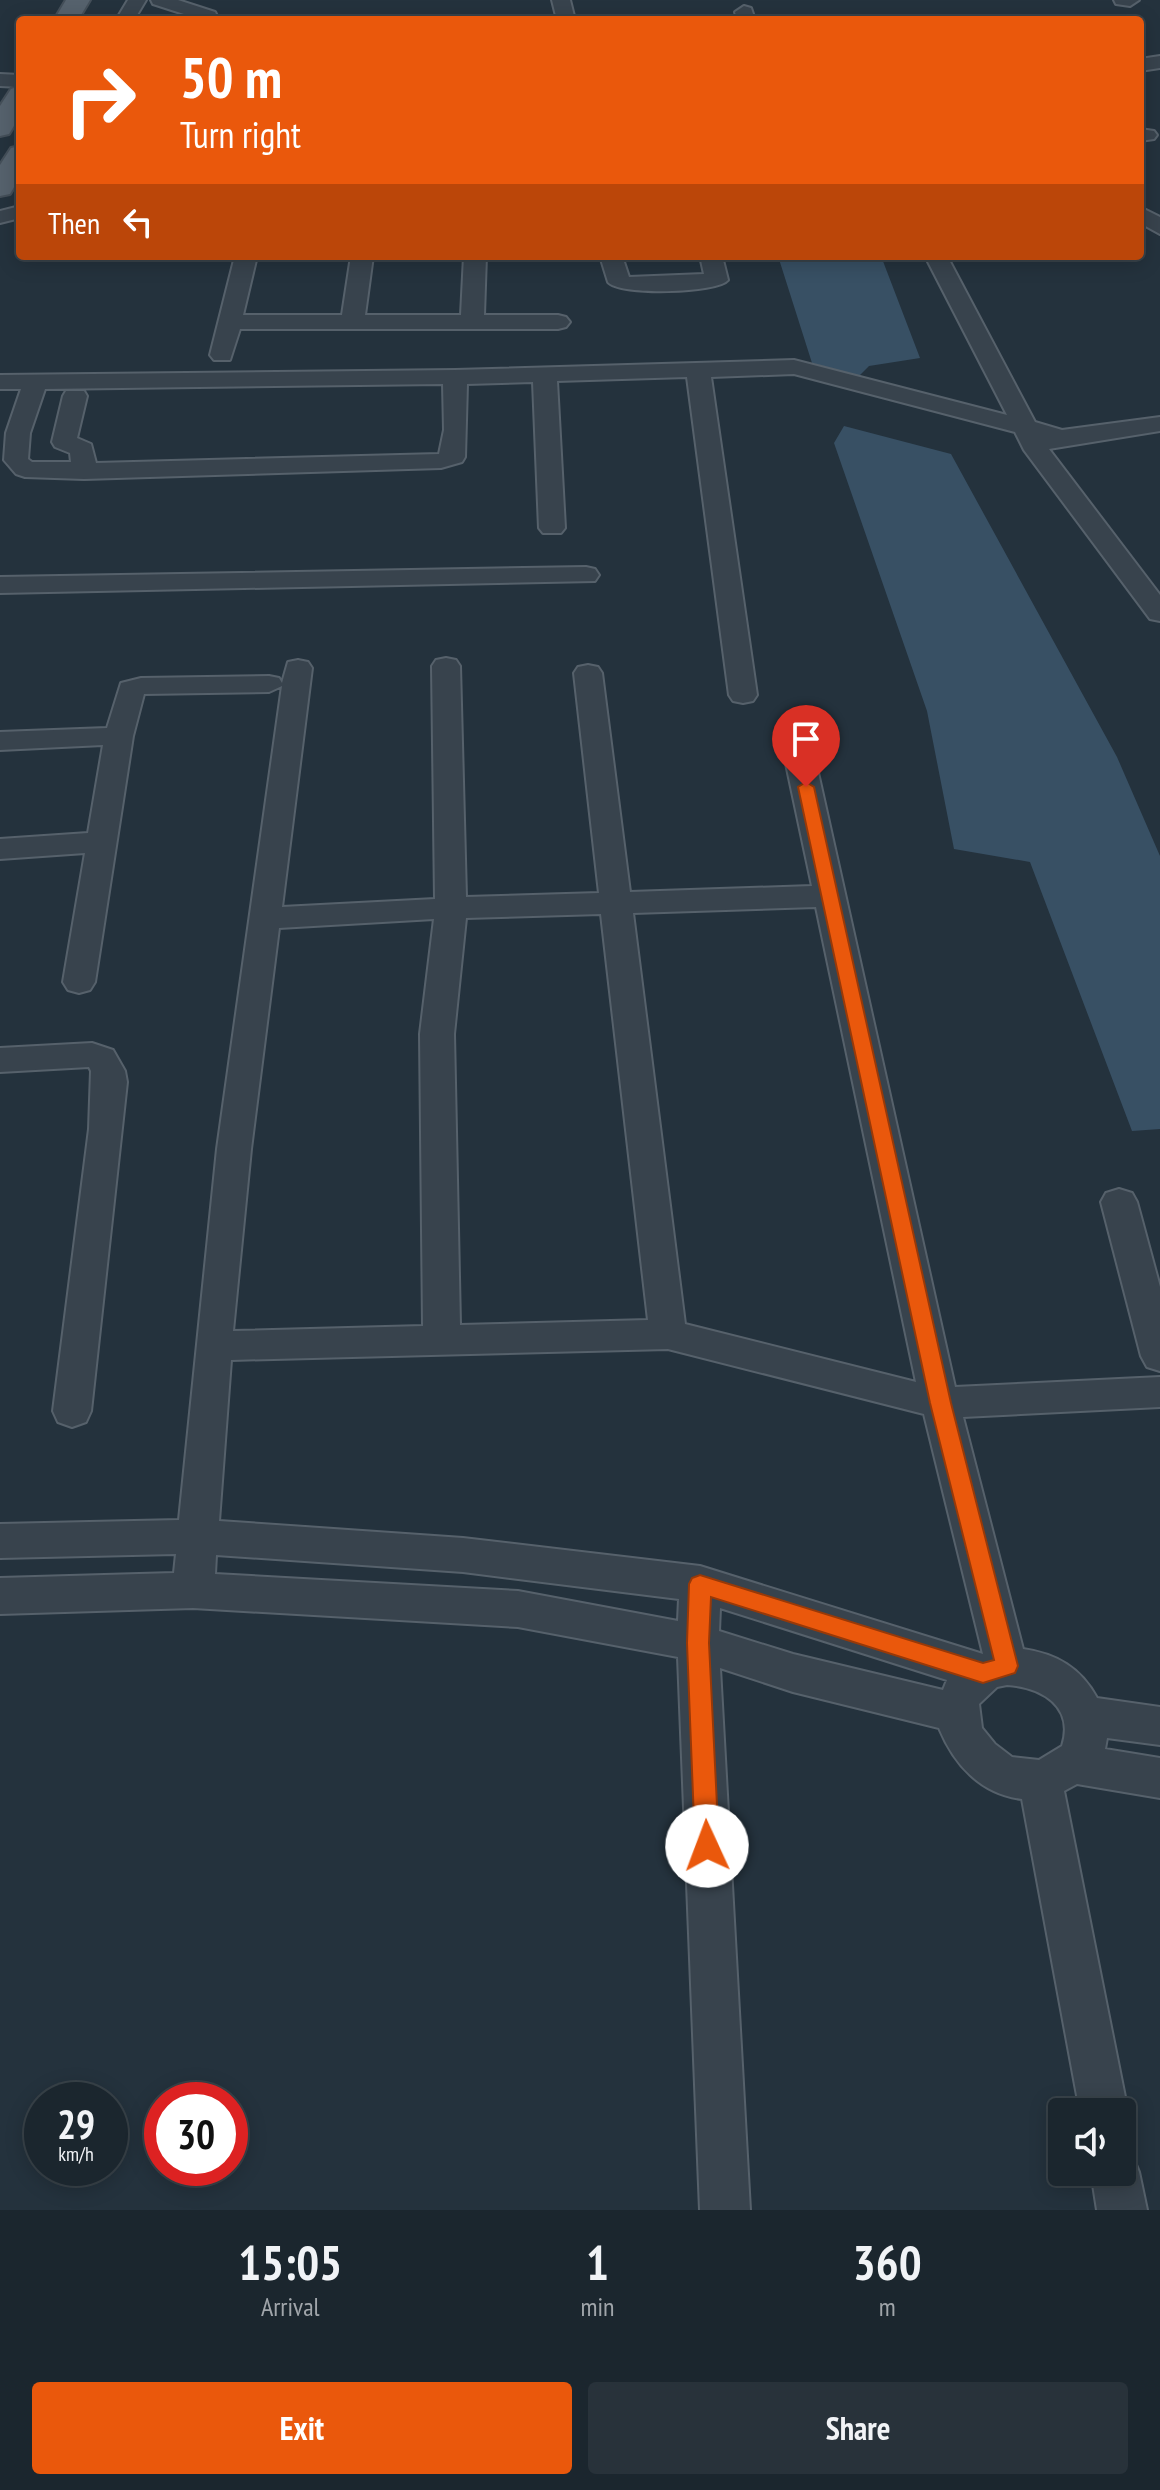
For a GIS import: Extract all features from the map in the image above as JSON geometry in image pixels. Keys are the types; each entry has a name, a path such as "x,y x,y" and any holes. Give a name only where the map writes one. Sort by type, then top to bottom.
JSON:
{"main road":[{"path":"0,128 13,91"}],"street":[{"path":"160,0 198,16"},
{"path":"1123,0 1130,0"},
{"path":"222,355 245,260"},
{"path":"352,322 361,260"},
{"path":"472,324 475,260"},
{"path":"612,260 619,282 640,285 713,282 719,277 713,260"},
{"path":"938,260 1029,435 1160,613"},
{"path":"229,322 558,322"},
{"path":"0,382 455,377 765,369 800,384 1029,435 1062,437 1160,424"},
{"path":"698,371 743,695"},
{"path":"545,375 552,528"},
{"path":"36,382 19,431 14,456 17,462 25,469 84,471 441,461 453,457 455,377"},
{"path":"75,396 64,442 82,449 84,471"},
{"path":"0,585 586,575"},
{"path":"442,1340 437,1034 451,908 446,666"},
{"path":"588,673 668,1334"},
{"path":"79,982 119,736 131,689 284,676 264,918 234,1149 213,1346 193,1590"},
{"path":"0,741 119,736"},
{"path":"800,759 995,1669"},
{"path":"0,849 103,842"},
{"path":"264,918 451,908 829,896"},
{"path":"0,1060 92,1055 101,1058 108,1071 106,1129 72,1411"},
{"path":"1119,1202 1160,1356"},
{"path":"213,1346 668,1334 940,1403 1160,1392"},
{"path":"0,1541 197,1537 463,1555 700,1584 995,1669 1032,1667 1055,1678 1074,1695 1084,1716 1087,1733 1083,1749 1057,1772"},
{"path":"700,1584 698,1643 715,2060 725,2210"},
{"path":"0,1596 193,1590 518,1609 698,1643 793,1673 958,1713"},
{"path":"995,1669 970,1683 961,1697 958,1713 966,1743 989,1768 1023,1780 1057,1772 1160,1778"},
{"path":"1084,1716 1160,1726"},
{"path":"1057,1772 1102,2098"},
{"path":"1118,2186 1122,2210"}],"water":[{"path":"779,260 883,260 920,358 869,366 859,376 812,363"},
{"path":"844,426 951,454 1117,757 1160,856 1160,1129 1132,1131 1030,862 954,849 927,711 834,443"}],"route":[{"path":"707,1846 698,1643 700,1584 983,1673 1007,1666 940,1403 806,787"}]}
